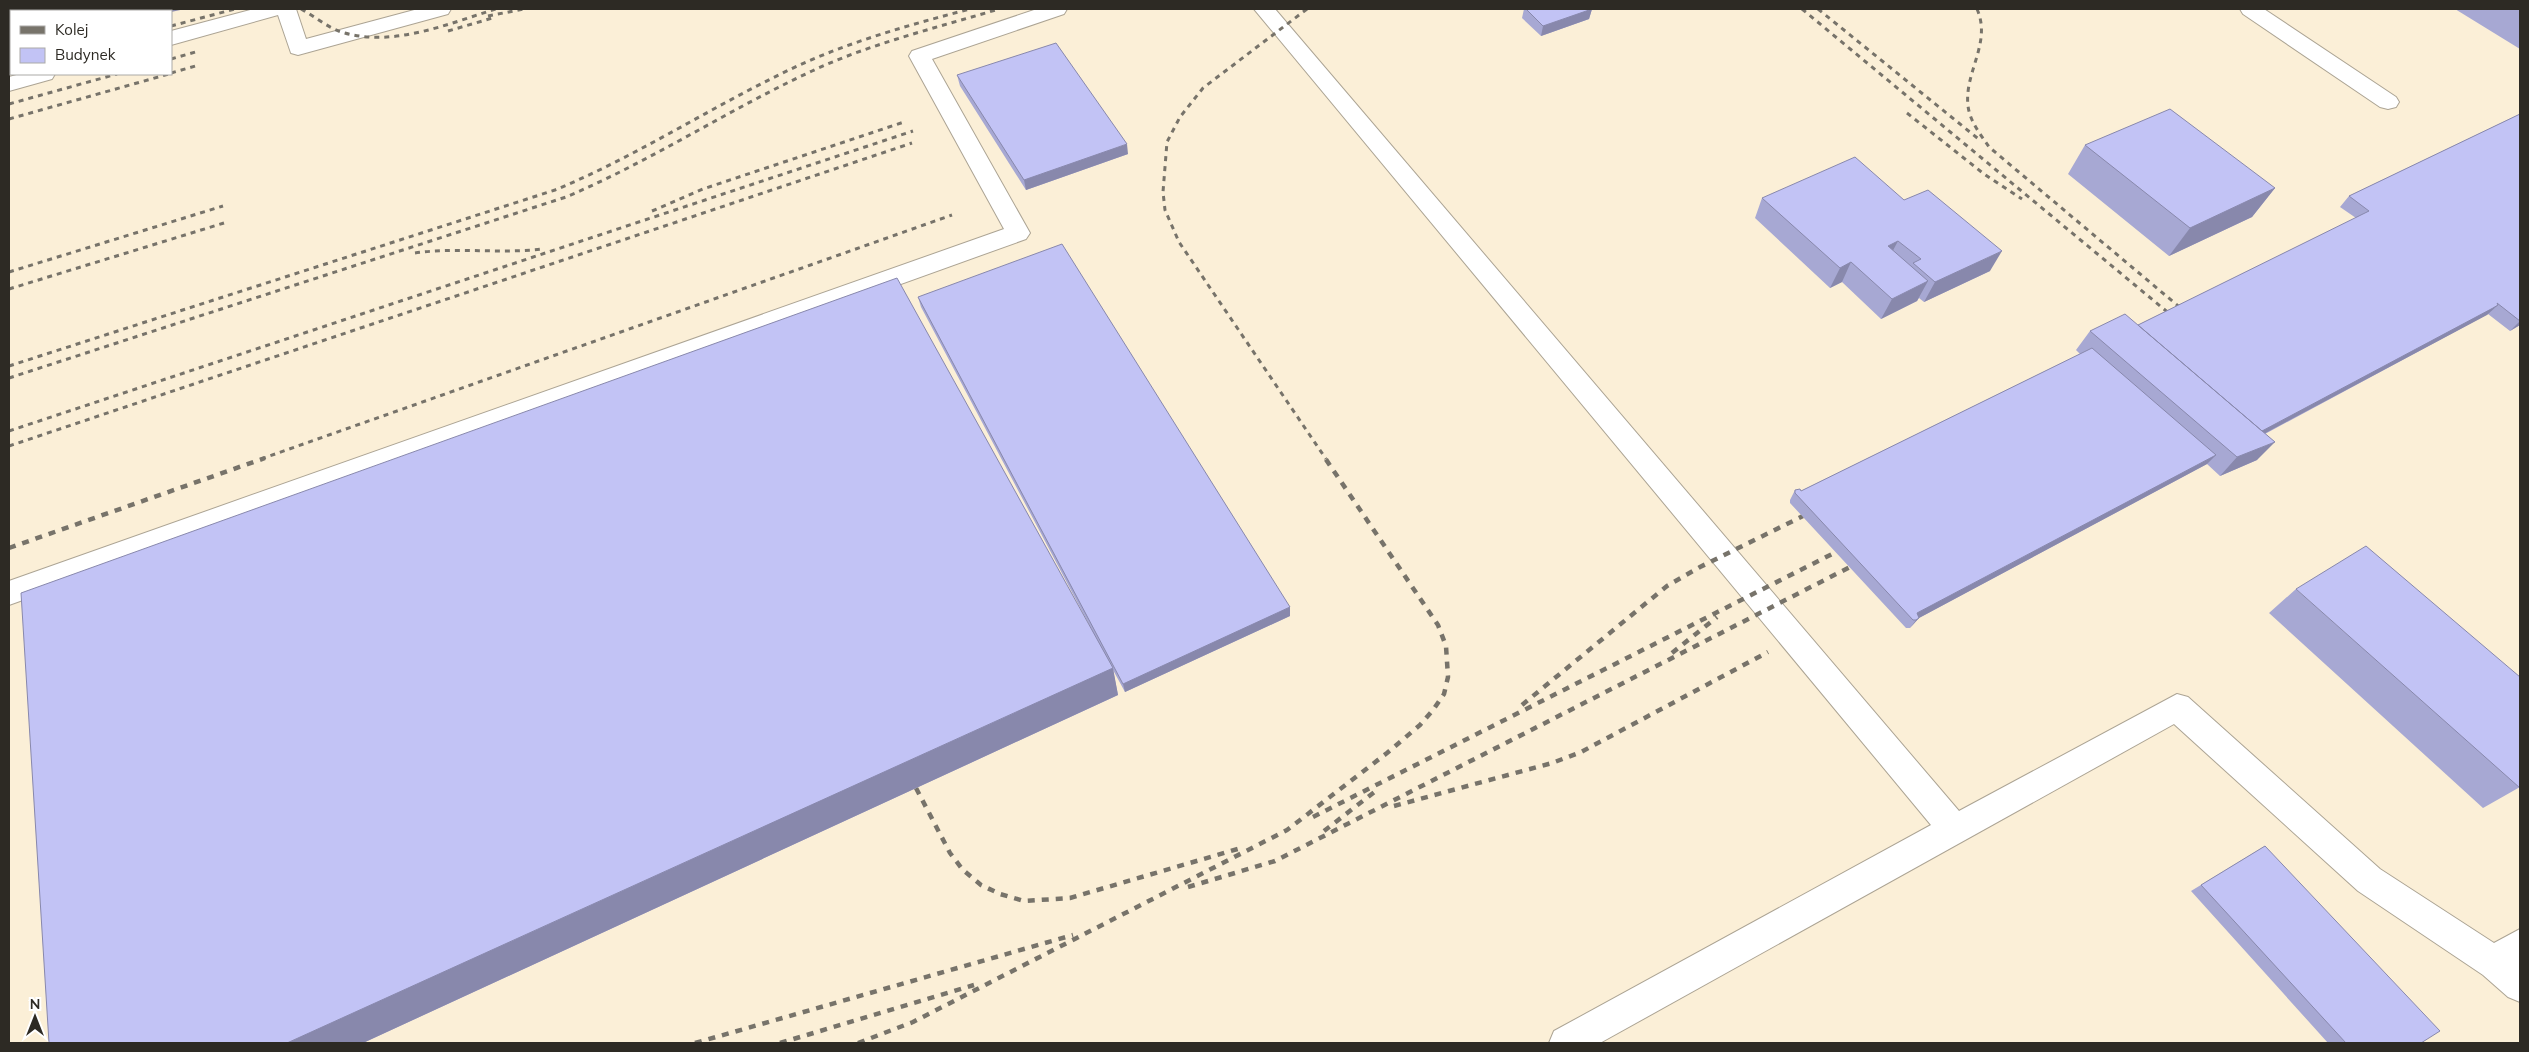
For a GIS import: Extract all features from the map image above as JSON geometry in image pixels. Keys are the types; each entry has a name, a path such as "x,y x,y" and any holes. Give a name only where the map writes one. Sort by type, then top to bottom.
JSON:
{"lane":[{"path":"172,38 278,9"},
{"path":"286,9 298,48 441,9"},
{"path":"9,593 1018,233 920,56 1057,9"},
{"path":"1264,9 1955,830"},
{"path":"2250,9 2388,102"},
{"path":"9,84 40,75"},
{"path":"1566,1043 2177,707 2369,880 2508,954 2520,985"}],"shaded area":[{"path":"9,9 2520,9 2520,1043 9,1043"}],"building":[{"path":"1526,9 1592,9 1543,26"},
{"path":"1056,43 1127,144 1024,180 957,75"},
{"path":"2170,109 2275,188 2190,228 2085,145"},
{"path":"2520,114 2520,321 2497,303 2498,305 2493,308 2262,431 2138,325 2369,211 2349,196"},
{"path":"1855,157 1904,200 1928,190 2002,251 1935,282 1913,263 1921,259 1898,241 1888,246 1928,281 1892,299 1851,262 1840,268 1762,198"},
{"path":"1062,244 1290,607 1123,684 918,297"},
{"path":"897,278 1113,668 287,1043 49,1043 21,593"},
{"path":"2125,314 2275,442 2237,457 2090,331"},
{"path":"2092,348 2216,455 1917,613 1919,618 1916,620 1913,620 1795,493 1795,490 1800,489 1801,491"},
{"path":"2366,546 2520,677 2520,788 2296,589"},
{"path":"2265,846 2440,1031 2421,1043 2346,1043 2201,885"}],"railway":[{"path":"172,26 235,9"},
{"path":"301,9 341,32 380,37 420,32 496,9"},
{"path":"488,16 524,9"},
{"path":"9,366 555,190 645,147 732,99 813,59 879,35 970,9"},
{"path":"9,378 566,197 628,168 750,102 835,61 904,37 999,9"},
{"path":"1307,9 1203,88 1180,117 1167,142 1163,192 1165,210 1179,242 1326,459"},
{"path":"1802,9 2171,315"},
{"path":"1818,9 1981,141"},
{"path":"1977,9 1981,22 1980,46 1970,81 1968,106 1973,123 1989,147 2183,310"},
{"path":"448,31 496,17"},
{"path":"172,59 199,51"},
{"path":"172,73 199,65"},
{"path":"9,104 113,75"},
{"path":"9,119 165,75"},
{"path":"1907,113 1984,174 2022,199"},
{"path":"652,211 703,189 904,122"},
{"path":"9,431 913,131"},
{"path":"9,446 912,143"},
{"path":"9,272 223,206"},
{"path":"261,459 952,215"},
{"path":"9,289 224,223"},
{"path":"415,253 542,249"},
{"path":"9,548 265,458"},
{"path":"858,1043 913,1022 1287,830 1387,753 1420,725 1433,710 1444,694 1448,677 1446,646 1438,625 1325,458"},
{"path":"1522,705 1667,586 1700,567 1803,516"},
{"path":"1313,817 1836,552"},
{"path":"1188,887 1275,861 1850,567"},
{"path":"1672,653 1717,617"},
{"path":"1394,806 1552,763 1581,752 1768,652"},
{"path":"916,788 950,853 963,870 981,885 1000,894 1024,901 1070,898 1241,848"},
{"path":"1324,831 1377,790"},
{"path":"695,1043 1073,935"},
{"path":"780,1043 974,985"}]}
